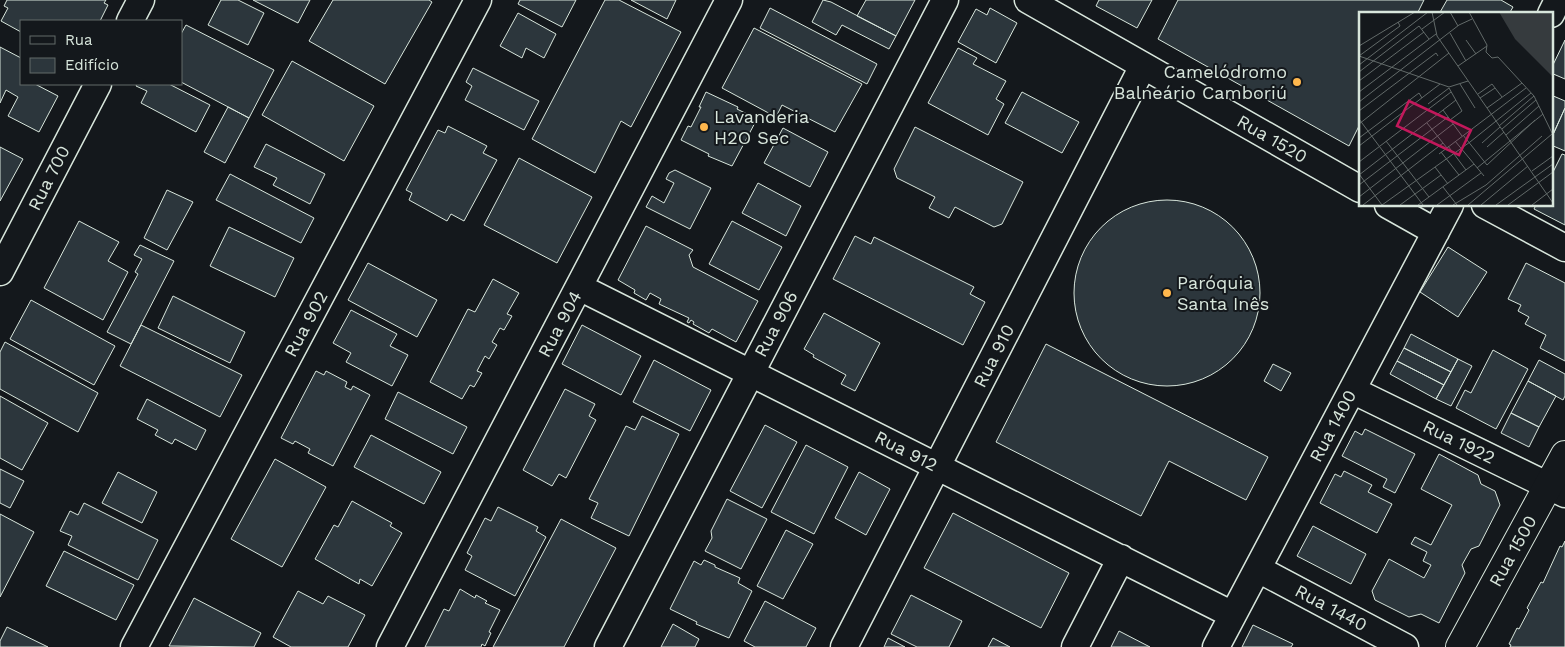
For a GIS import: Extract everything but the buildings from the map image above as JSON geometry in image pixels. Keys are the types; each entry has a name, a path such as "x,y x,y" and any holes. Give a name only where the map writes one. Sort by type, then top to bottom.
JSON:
{"street":[{"path":"131,20 141,0"},
{"name":"Rua 902","path":"134,647 478,0"},
{"name":"Rua 904","path":"390,647 729,0"},
{"name":"Rua 906","path":"608,647 945,0"},
{"path":"1552,12 1558,0"},
{"name":"Rua 1520","path":"1034,1 1359,188"},
{"name":"Rua 910","path":"844,647 1144,66"},
{"name":"Rua 700","path":"0,272 97,85"},
{"path":"1390,206 1436,232"},
{"name":"Rua 1400","path":"1216,647 1449,206"},
{"path":"1487,206 1565,248"},
{"name":"Rua 912","path":"579,287 1233,615"},
{"name":"Rua 1922","path":"1352,390 1557,490"},
{"name":"Rua 1500","path":"1460,647 1557,490 1565,455"},
{"path":"1075,647 1121,558"},
{"name":"Rua 1440","path":"1258,569 1405,647"}],"place":[{"name":"Camelódromo Balneário Camboriú","path":"1297,82"},
{"name":"Lavanderia H2O Sec","path":"704,127"},
{"name":"Paróquia Santa Inês","path":"1167,293"}]}
